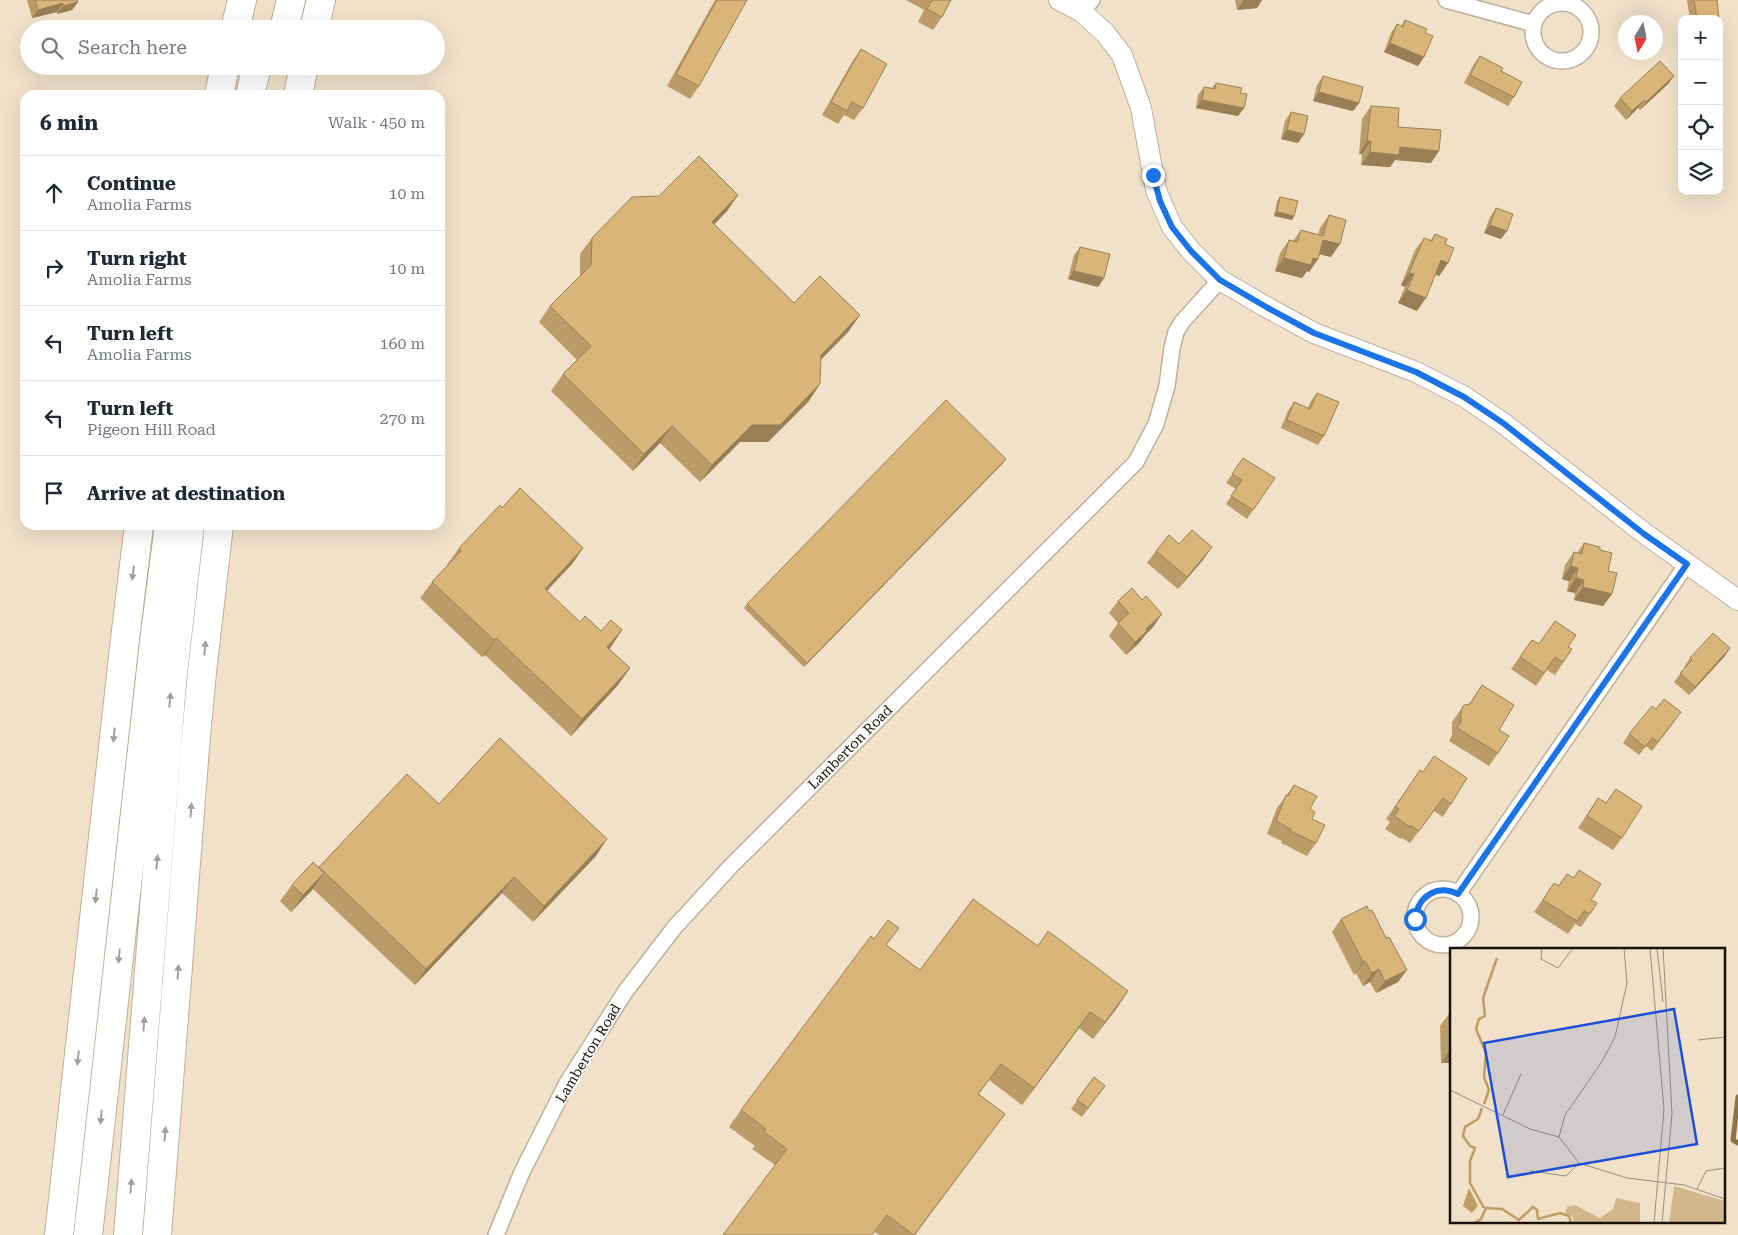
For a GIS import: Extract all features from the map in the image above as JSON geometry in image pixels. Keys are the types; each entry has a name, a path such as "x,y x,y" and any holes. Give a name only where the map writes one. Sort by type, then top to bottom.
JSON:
{"highway":[{"path":"237,20 242,0"},
{"path":"268,20 273,0"},
{"path":"286,20 291,0"},
{"path":"316,20 321,0"},
{"path":"220,90 224,75"},
{"path":"251,90 255,75"},
{"path":"269,90 272,75"},
{"path":"299,90 302,75"},
{"path":"58,1235 138,530"},
{"path":"88,1235 154,642 168,530"},
{"path":"128,1235 171,692 189,530"},
{"path":"157,1235 195,748 218,530"}],"street":[{"path":"1058,0 1087,6 1122,55 1141,108 1156,190 1172,227 1191,251 1220,280 1314,333 1416,372 1464,397 1503,423 1644,534 1738,600"},
{"path":"1446,0 1534,24"},
{"name":"Lamberton Road","path":"496,1235 522,1172 567,1083 626,992 674,928 731,866 1136,462 1156,424 1167,386 1176,332 1182,322 1220,280"},
{"path":"1458,894 1687,564"}],"building":[{"path":"35,0 77,0 78,2 63,6 63,3 38,10"},
{"path":"717,0 747,0 699,86 676,74"},
{"path":"932,0 951,0 942,17 927,9"},
{"path":"1694,0 1717,0 1719,15 1696,15"},
{"path":"1405,20 1427,29 1425,33 1433,36 1424,57 1390,43 1397,24 1403,27"},
{"path":"861,49 887,64 863,108 852,102 847,111 831,102"},
{"path":"1480,56 1503,68 1501,71 1522,82 1514,97 1470,75"},
{"path":"1660,61 1674,76 1646,102 1644,100 1632,111 1620,98"},
{"path":"1323,76 1363,87 1359,103 1319,92"},
{"path":"1216,83 1242,88 1240,93 1247,94 1244,108 1202,100 1204,87 1215,89"},
{"path":"1371,106 1399,108 1398,127 1441,130 1439,151 1400,147 1399,155 1370,152 1371,141 1367,141"},
{"path":"1291,112 1308,116 1304,134 1287,130"},
{"path":"699,156 738,195 712,222 794,303 820,276 860,315 821,355 820,384 780,425 752,425 712,465 672,426 644,454 563,374 591,346 550,306 591,265 592,238 632,197 659,196"},
{"path":"1280,197 1298,201 1294,216 1277,212"},
{"path":"1496,208 1513,214 1507,231 1490,225"},
{"path":"1329,215 1346,220 1340,244 1323,240 1318,259 1313,258 1311,265 1284,258 1289,240 1297,242 1301,230 1323,236"},
{"path":"1435,234 1447,239 1445,244 1454,248 1448,263 1441,260 1426,298 1407,290 1414,274 1409,273 1424,238 1432,241"},
{"path":"1080,247 1110,254 1104,278 1074,271"},
{"path":"1317,393 1339,402 1324,436 1287,420 1294,402 1310,409"},
{"path":"946,400 1006,459 807,663 747,604"},
{"path":"1243,458 1275,478 1253,510 1231,496 1242,480 1232,474"},
{"path":"520,488 583,548 545,589 580,622 585,616 601,631 611,620 622,630 607,647 630,668 582,719 496,638 494,640 432,582 461,551 459,548 500,505 502,508"},
{"path":"1192,530 1212,547 1187,577 1156,551 1169,535 1179,544"},
{"path":"1584,543 1600,547 1600,550 1612,553 1608,571 1617,573 1612,594 1583,587 1584,580 1576,578 1578,568 1571,566 1574,552 1582,554"},
{"path":"1132,588 1142,600 1146,596 1162,614 1135,642 1118,623 1129,613 1118,601"},
{"path":"1555,621 1576,635 1568,647 1572,649 1563,662 1555,657 1544,673 1520,657 1532,640 1539,644"},
{"path":"1713,633 1730,648 1695,687 1680,673 1692,660 1690,658"},
{"path":"1482,685 1514,705 1499,730 1509,736 1498,753 1457,728 1461,722 1461,710 1464,705 1470,704"},
{"path":"1664,699 1681,712 1658,742 1652,738 1645,747 1629,734 1652,706 1656,709"},
{"path":"500,738 607,839 544,906 514,877 426,969 319,867 407,774 439,804"},
{"path":"1434,756 1467,778 1451,804 1443,798 1419,831 1394,816 1399,809 1395,807 1420,770 1423,772"},
{"path":"1294,785 1317,796 1310,809 1315,812 1312,819 1325,825 1316,843 1290,831 1291,829 1276,821 1286,795 1288,796"},
{"path":"1616,789 1642,806 1622,838 1587,816 1598,798 1606,803"},
{"path":"313,862 324,873 303,895 292,885"},
{"path":"1579,870 1601,884 1591,900 1597,903 1590,914 1584,911 1577,921 1543,900 1554,883 1559,886 1567,874 1574,878"},
{"path":"973,899 1038,946 1048,931 1128,991 1105,1022 1090,1012 1034,1088 1001,1064 978,1094 1005,1114 914,1235 887,1215 872,1235 723,1235 787,1149 764,1132 766,1129 741,1110 871,936 874,939 888,920 899,928 886,945 920,970"},
{"path":"1367,906 1369,911 1372,910 1386,938 1389,937 1407,970 1385,981 1379,969 1372,973 1365,961 1363,962 1341,919"},
{"path":"1449,1014 1450,1014 1450,1050"},
{"path":"1094,1077 1105,1086 1088,1108 1077,1100"}],"waterway":[{"path":"1738,1097 1733,1140 1738,1143"}],"route":[{"path":"1153,175 1160,201 1172,227 1191,251 1220,280 1314,333 1416,372 1464,397 1503,423 1644,534 1687,564 1458,894 1444,890 1430,893 1420,903 1416,910 1415,919"}]}
